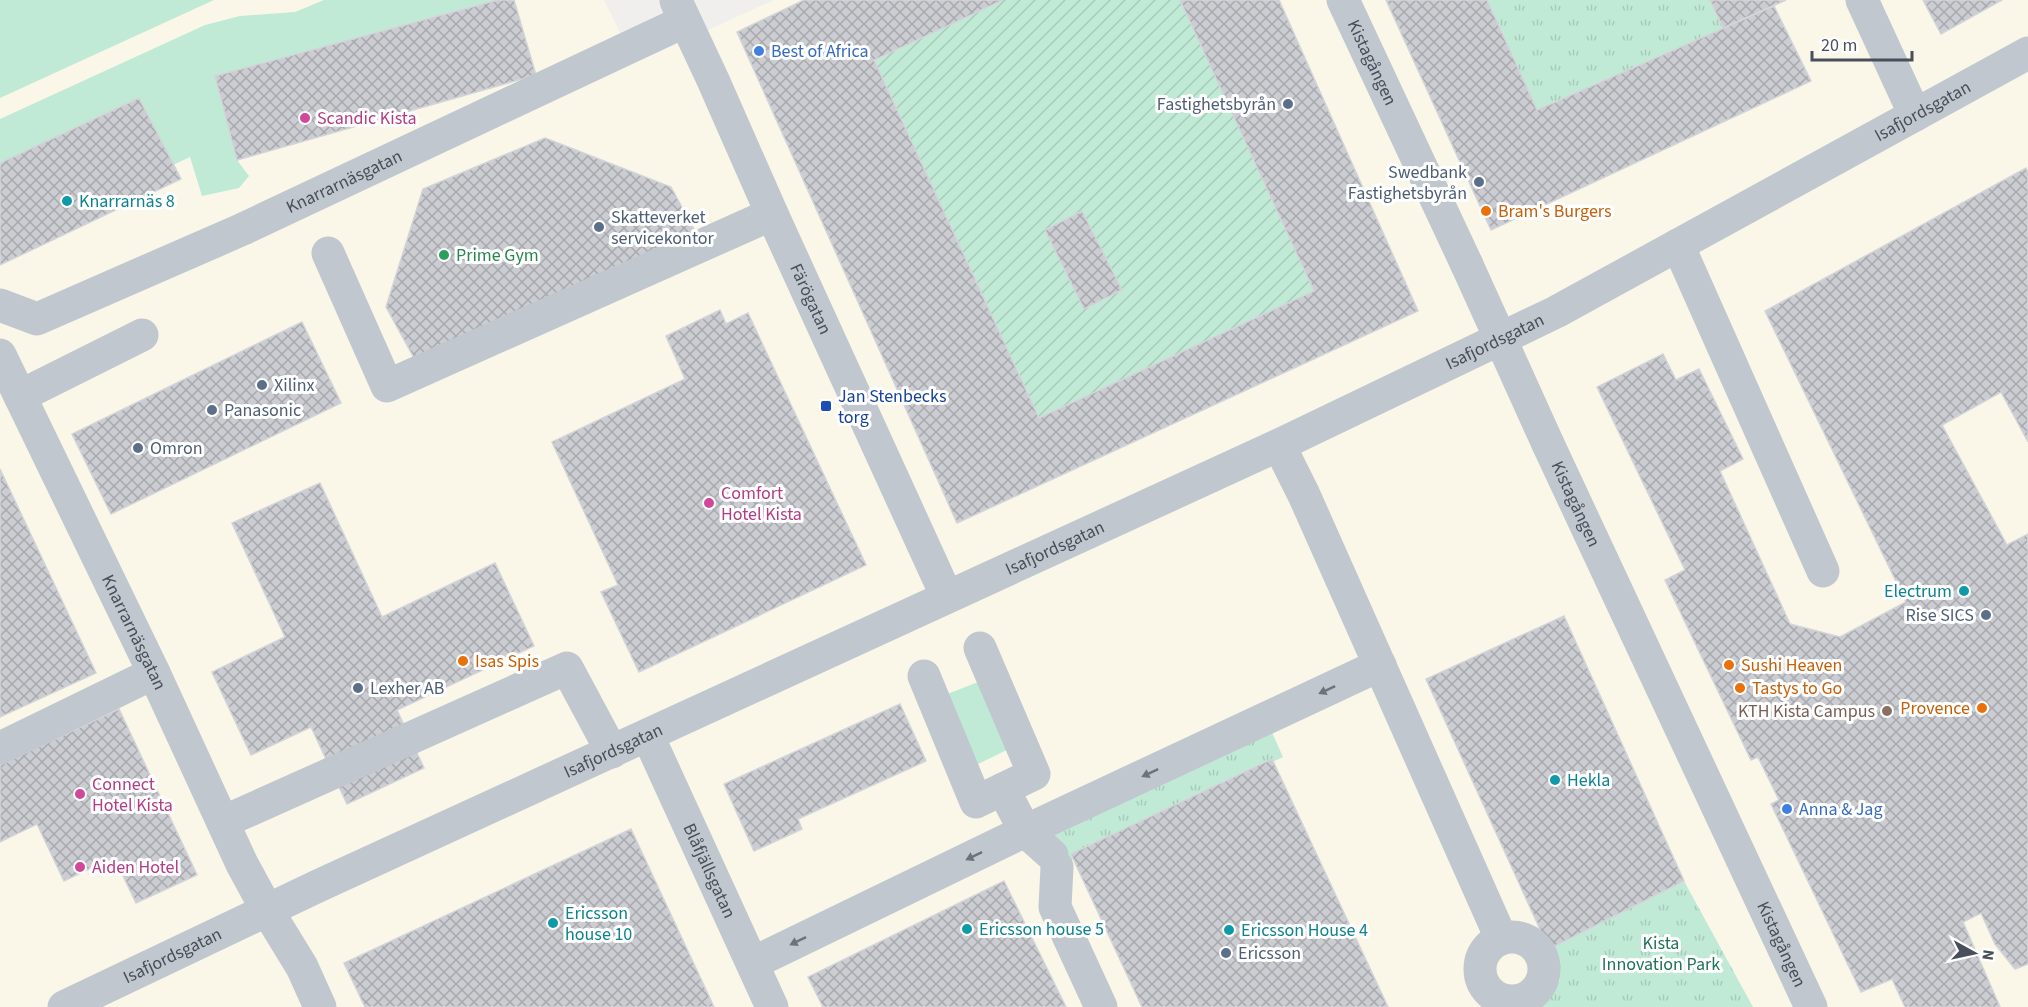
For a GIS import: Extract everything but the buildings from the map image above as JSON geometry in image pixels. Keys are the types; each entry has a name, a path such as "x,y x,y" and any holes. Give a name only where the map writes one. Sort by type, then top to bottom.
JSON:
{"street":[{"name":"Kistagången","path":"1342,0 1810,1007"},
{"path":"1862,0 1915,115"},
{"name":"Färögatan","path":"684,7 713,80 772,214 947,597"},
{"name":"Knarrarnäsgatan","path":"0,305 38,320 254,224 684,7"},
{"name":"Isafjordsgatan","path":"64,1007 267,910 1279,445 1556,312 2028,52"},
{"path":"328,253 387,386 772,214"},
{"path":"1678,245 1822,571"},
{"path":"20,396 142,335"},
{"name":"Knarrarnäsgatan","path":"0,355 154,673 242,864 302,967 320,1007"},
{"path":"1279,445 1304,495 1501,938"},
{"path":"924,676 975,802 1034,774 980,648"},
{"path":"753,963 1025,831 1380,665"},
{"path":"223,822 567,668 612,752"},
{"path":"0,748 154,673"},
{"name":"Blåfjällsgatan","path":"648,736 772,1007"},
{"path":"1003,789 1025,831 1054,861 1055,907 1101,1007"}],"shaded area":[{"path":"0,0 604,0 635,63 774,0 2028,0 2028,1007 0,1007"}],"green space":[{"path":"0,0 214,0 0,98"},
{"path":"324,0 498,0 215,76 237,160 249,176 239,188 202,196 190,157 173,165 139,98 0,163 0,119 205,25 240,16 295,12"},
{"path":"1003,0 1180,0 1314,291 1039,418 874,60"},
{"path":"1487,0 1710,0 1723,28 1537,110"},
{"path":"986,679 1017,745 972,767 942,696"},
{"path":"1266,719 1283,757 1057,867 1025,831"},
{"name":"Kista Innovation Park","path":"1684,881 1753,1007 1542,1007 1560,980 1549,949"}],"place":[{"name":"Best of Africa","path":"759,51"},
{"name":"Fastighetsbyrån","path":"1288,104"},
{"name":"Scandic Kista","path":"305,118"},
{"name":"Swedbank Fastighetsbyrån","path":"1479,182"},
{"name":"Knarrarnäs 8","path":"67,201"},
{"name":"Bram's Burgers","path":"1486,211"},
{"name":"Skatteverket servicekontor","path":"599,227"},
{"name":"Prime Gym","path":"444,255"},
{"name":"Xilinx","path":"262,385"},
{"name":"Jan Stenbecks torg","path":"826,406"},
{"name":"Panasonic","path":"212,410"},
{"name":"Omron","path":"138,448"},
{"name":"Comfort Hotel Kista","path":"709,503"},
{"name":"Electrum","path":"1964,591"},
{"name":"Rise SICS","path":"1986,615"},
{"name":"Isas Spis","path":"463,661"},
{"name":"Sushi Heaven","path":"1729,665"},
{"name":"Lexher AB","path":"358,688"},
{"name":"Tastys to Go","path":"1740,688"},
{"name":"Provence","path":"1982,708"},
{"name":"KTH Kista Campus","path":"1887,711"},
{"name":"Hekla","path":"1555,780"},
{"name":"Connect Hotel Kista","path":"80,794"},
{"name":"Anna & Jag","path":"1787,809"},
{"name":"Aiden Hotel","path":"80,867"},
{"name":"Ericsson house 10","path":"553,923"},
{"name":"Ericsson house 5","path":"967,929"},
{"name":"Ericsson House 4","path":"1229,930"},
{"name":"Ericsson","path":"1226,953"}]}
